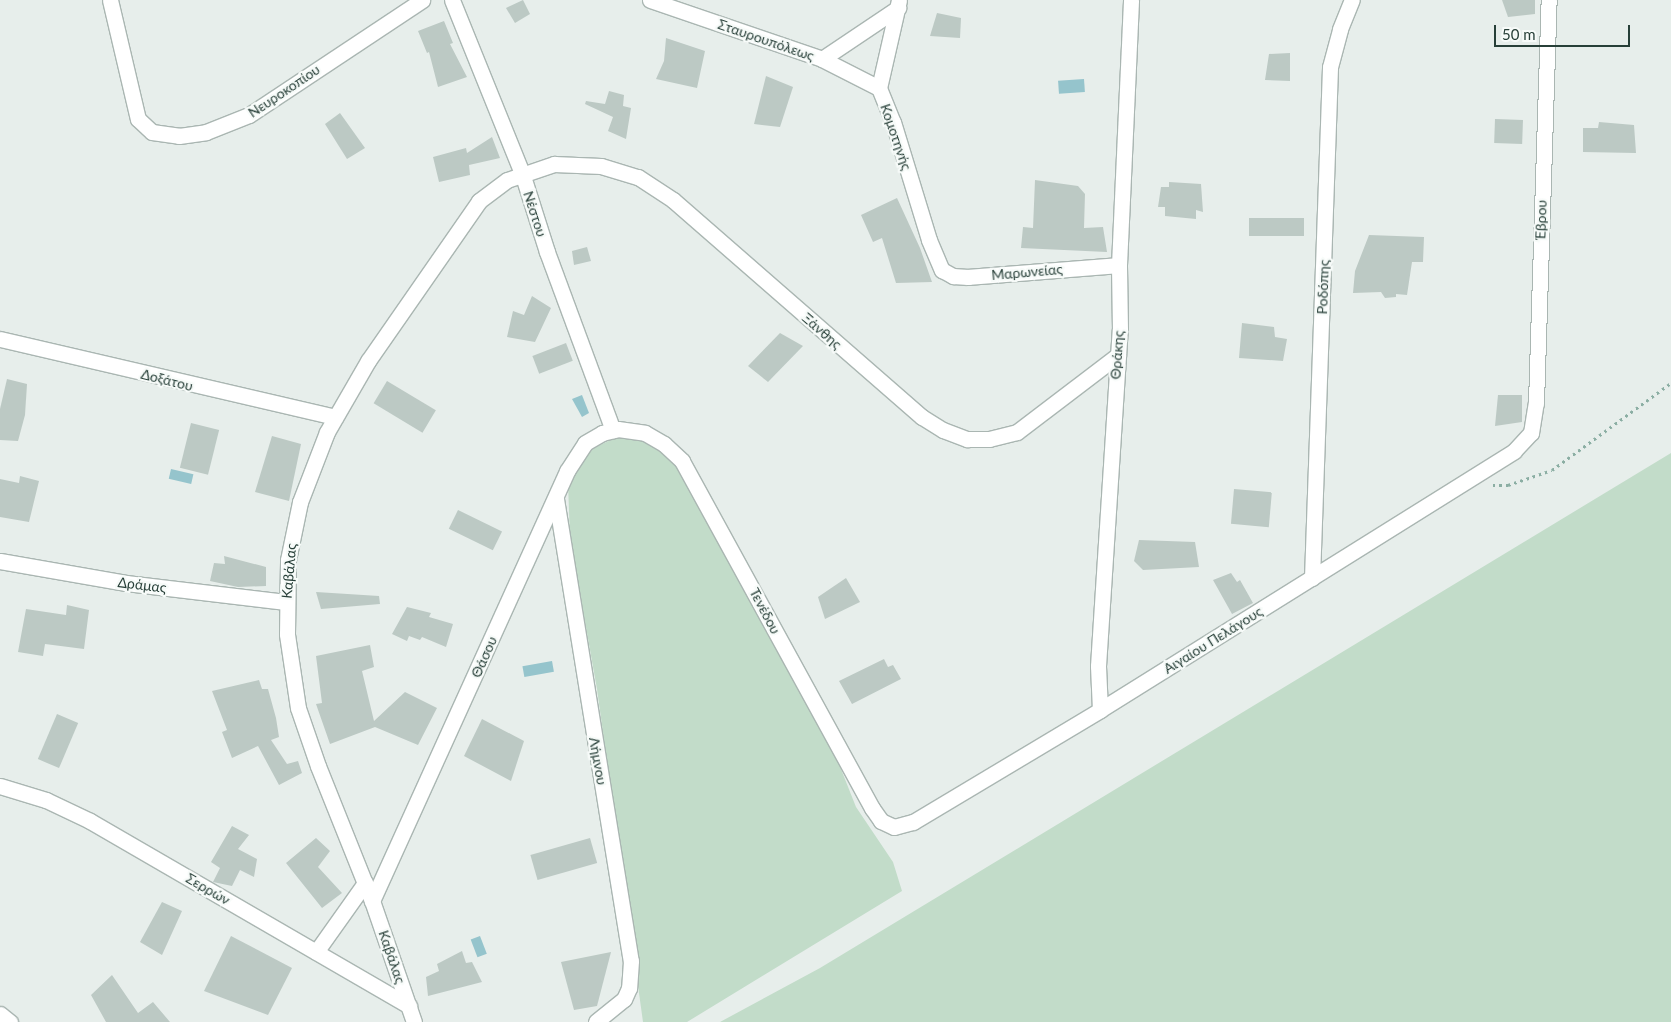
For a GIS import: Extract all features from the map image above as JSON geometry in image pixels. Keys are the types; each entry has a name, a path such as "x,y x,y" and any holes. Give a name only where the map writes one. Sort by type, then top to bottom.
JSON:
{"street":[{"name":"Νευροκοπίου","path":"110,0 138,119 152,132 179,136 206,132 248,115 422,0"},
{"name":"Νέστου","path":"452,0 522,173 547,252 612,430"},
{"name":"Σταυρουπόλεως","path":"650,0 822,59 878,88"},
{"name":"Θράκης","path":"1100,710 1098,666 1118,355 1118,265 1131,0"},
{"name":"Ροδόπης","path":"1312,578 1330,67 1340,29 1352,0"},
{"name":"Έβρου","path":"1527,439 1533,428 1536,403 1549,0"},
{"name":"Κομοτηνής","path":"822,59 898,4"},
{"name":"Κομοτηνής","path":"898,4 878,88 939,265"},
{"name":"Ξάνθης","path":"522,173 554,164 577,163 612,168 649,183 673,200 911,408 935,426 961,437 989,439 1017,432 1118,355"},
{"name":"Καβάλας","path":"414,1022 372,900 318,766 298,708 289,656 286,602 289,552 300,502 320,445 368,361 467,216 495,188 522,173"},
{"name":"Μαρωνείας","path":"939,265 953,276 968,277 1118,265"},
{"name":"Δοξάτου","path":"0,339 335,417"},
{"name":"Τενέδου","path":"612,430 632,429 652,436 670,449 688,470 872,808 880,820 892,827"},
{"name":"Θάσου","path":"372,900 556,499 567,471 581,448 597,435 612,430"},
{"name":"Αιγαίου Πελάγους","path":"892,827 912,822 1100,710 1312,578 1527,439"},
{"name":"Λήμνου","path":"556,499 631,961 627,994 601,1019"},
{"name":"Δράμας","path":"0,561 126,583 286,602"},
{"name":"Σερρών","path":"0,786 46,800 90,821 409,1006"},
{"path":"316,952 365,883"},
{"path":"0,1014 10,1022"}],"path":[{"path":"1490,484 1508,486 1552,470 1671,383"}],"green space":[{"path":"623,434 645,437 679,463 835,754 856,807 893,862 902,891 687,1022 643,1022 597,689 570,538 568,483 575,468 594,448"},
{"path":"1671,453 1671,1022 720,1022 820,968"}],"water":[{"path":"1084,79 1085,92 1059,94 1058,81"},
{"path":"582,395 589,413 582,417 572,399"},
{"path":"171,469 193,474 191,484 169,479"},
{"path":"552,661 554,672 524,677 522,666"},
{"path":"480,936 487,954 477,957 471,940"}],"building":[{"path":"523,0 530,14 515,23 506,8"},
{"path":"1502,0 1535,0 1535,14 1508,17"},
{"path":"937,13 961,18 960,38 930,36"},
{"path":"444,21 453,43 450,44 467,77 438,87 429,52 427,53 418,31"},
{"path":"666,38 705,51 697,88 656,79 664,61"},
{"path":"1290,53 1290,81 1265,80 1269,54"},
{"path":"766,76 793,87 780,127 754,124"},
{"path":"609,91 624,95 623,106 631,108 626,139 608,131 613,117 585,104 586,101 605,104"},
{"path":"340,113 365,148 347,159 325,124"},
{"path":"1495,119 1523,120 1522,144 1494,143"},
{"path":"1599,122 1634,125 1636,153 1583,152 1583,128 1598,128"},
{"path":"492,137 500,158 469,165 470,175 439,182 433,157 466,148 467,153"},
{"path":"1035,180 1078,186 1085,194 1084,228 1103,227 1107,252 1021,248 1023,227 1033,228"},
{"path":"1169,182 1201,184 1203,212 1196,210 1196,219 1165,216 1165,207 1158,207 1161,187 1169,187"},
{"path":"897,198 920,248 932,282 896,283 882,238 873,242 861,215"},
{"path":"1249,218 1304,218 1304,236 1249,236"},
{"path":"1369,235 1424,237 1423,262 1412,262 1407,295 1396,294 1396,297 1385,298 1381,292 1353,293 1355,271"},
{"path":"587,247 591,261 574,265 572,251"},
{"path":"532,296 551,308 535,342 507,337 513,311 524,315"},
{"path":"1242,323 1274,327 1275,337 1287,339 1283,361 1239,358"},
{"path":"780,333 803,346 768,382 748,366"},
{"path":"566,343 573,361 539,374 532,356"},
{"path":"7,379 27,384 25,415 18,441 0,440 0,409"},
{"path":"387,381 436,410 422,433 374,403"},
{"path":"1498,395 1522,395 1522,422 1495,426"},
{"path":"191,423 219,430 208,475 180,468"},
{"path":"272,436 301,444 289,501 255,492"},
{"path":"20,476 39,481 29,522 0,517 0,479 19,483"},
{"path":"1234,489 1272,492 1269,527 1231,524"},
{"path":"458,510 502,531 493,550 449,529"},
{"path":"1139,540 1195,542 1199,567 1143,570 1134,561"},
{"path":"224,556 266,567 266,586 238,587 210,581 214,563 225,564"},
{"path":"1231,573 1237,582 1240,580 1253,603 1232,614 1213,580"},
{"path":"846,578 860,602 825,619 818,597"},
{"path":"316,592 379,596 380,604 321,609"},
{"path":"67,605 89,610 84,649 45,644 43,656 18,652 26,609 66,615"},
{"path":"407,607 431,613 429,617 453,624 446,647 422,637 420,640 409,636 407,641 392,634"},
{"path":"370,645 374,667 362,671 374,721 405,692 437,708 418,745 375,727 330,744 316,704 322,703 316,656"},
{"path":"884,659 888,667 893,665 901,679 852,704 839,681"},
{"path":"259,680 262,689 268,689 276,718 279,737 271,740 287,764 298,761 302,773 279,785 258,746 232,758 222,732 227,730 212,691"},
{"path":"57,714 78,723 59,768 38,759"},
{"path":"482,719 524,741 511,781 464,756"},
{"path":"232,826 249,835 238,849 257,859 254,877 240,870 232,886 213,882 220,868 211,862"},
{"path":"316,838 330,851 318,867 342,893 322,908 286,863"},
{"path":"590,838 597,863 538,880 530,855"},
{"path":"162,902 182,911 162,955 140,942"},
{"path":"231,936 292,968 268,1015 204,991"},
{"path":"462,951 466,963 472,962 482,982 428,996 426,977 439,971 437,964"},
{"path":"611,952 597,1006 574,1010 561,962"},
{"path":"112,975 138,1013 153,1002 170,1022 106,1022 91,995"}]}
